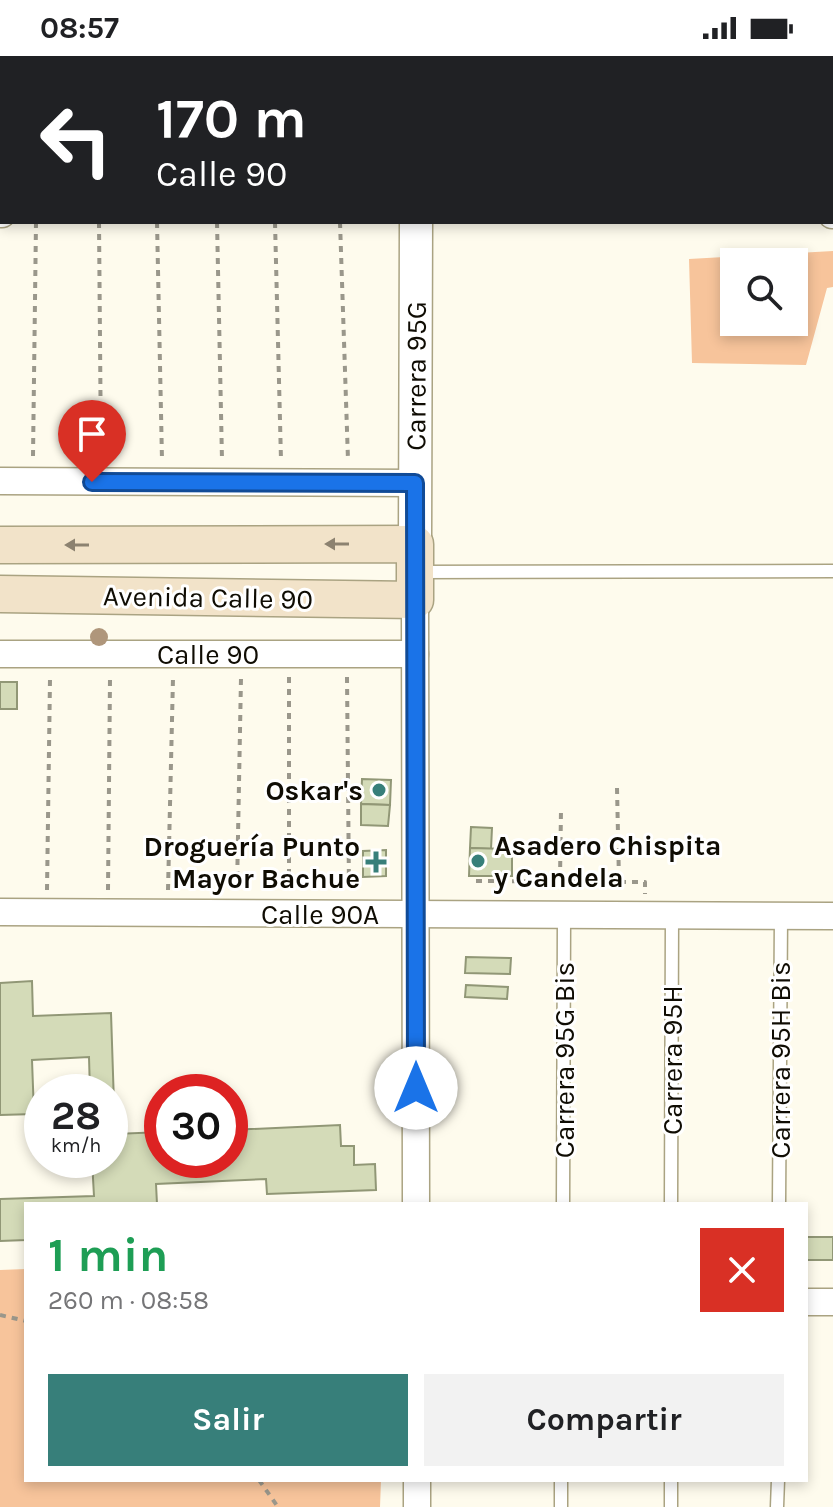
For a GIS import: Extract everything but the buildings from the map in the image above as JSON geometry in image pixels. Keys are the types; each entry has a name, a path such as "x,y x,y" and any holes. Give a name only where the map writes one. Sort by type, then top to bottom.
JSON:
{"main road":[{"name":"Avenida Calle 90","path":"0,545 415,572"},
{"name":"Avenida Calle 90","path":"0,594 415,572"}],"street":[{"name":"Carrera 95G","path":"416,224 416,1202"},
{"path":"0,481 415,483"},
{"name":"Calle 90","path":"0,654 415,654"},
{"name":"Calle 90A","path":"0,912 833,916"},
{"path":"808,1302 833,1302"},
{"path":"417,1482 417,1507"}],"lane":[{"path":"415,572 833,571"},
{"name":"Carrera 95G Bis","path":"563,1202 564,916"},
{"name":"Carrera 95H","path":"671,1202 672,916"},
{"name":"Carrera 95H Bis","path":"779,1202 781,916"},
{"path":"561,1482 561,1507"},
{"path":"671,1482 671,1507"},
{"path":"777,1507 778,1482"}],"path":[{"path":"33,463 36,224"},
{"path":"99,224 101,462"},
{"path":"157,224 163,463"},
{"path":"217,224 222,462"},
{"path":"275,224 281,462"},
{"path":"340,224 348,462"},
{"path":"47,913 51,654"},
{"path":"237,914 242,670"},
{"path":"289,670 289,914"},
{"path":"347,670 349,915"},
{"path":"108,913 110,671"},
{"path":"168,913 173,671"},
{"path":"617,788 619,881"},
{"path":"560,881 561,810"},
{"path":"476,881 645,882"},
{"path":"0,1315 24,1321"},
{"path":"260,1482 278,1507"}],"shaded area":[{"path":"833,251 833,287 827,288 806,365 692,363 689,259 720,257 720,336 808,336 808,252"},
{"path":"24,1269 24,1482 381,1482 380,1507 0,1507 0,1270"}],"place":[{"name":"Oskar's","path":"379,790"},
{"name":"Asadero Chispita y Candela","path":"478,861"},
{"name":"Droguería Punto Mayor Bachue","path":"376,862"}],"route":[{"path":"92,482 415,483 416,1088"}]}
